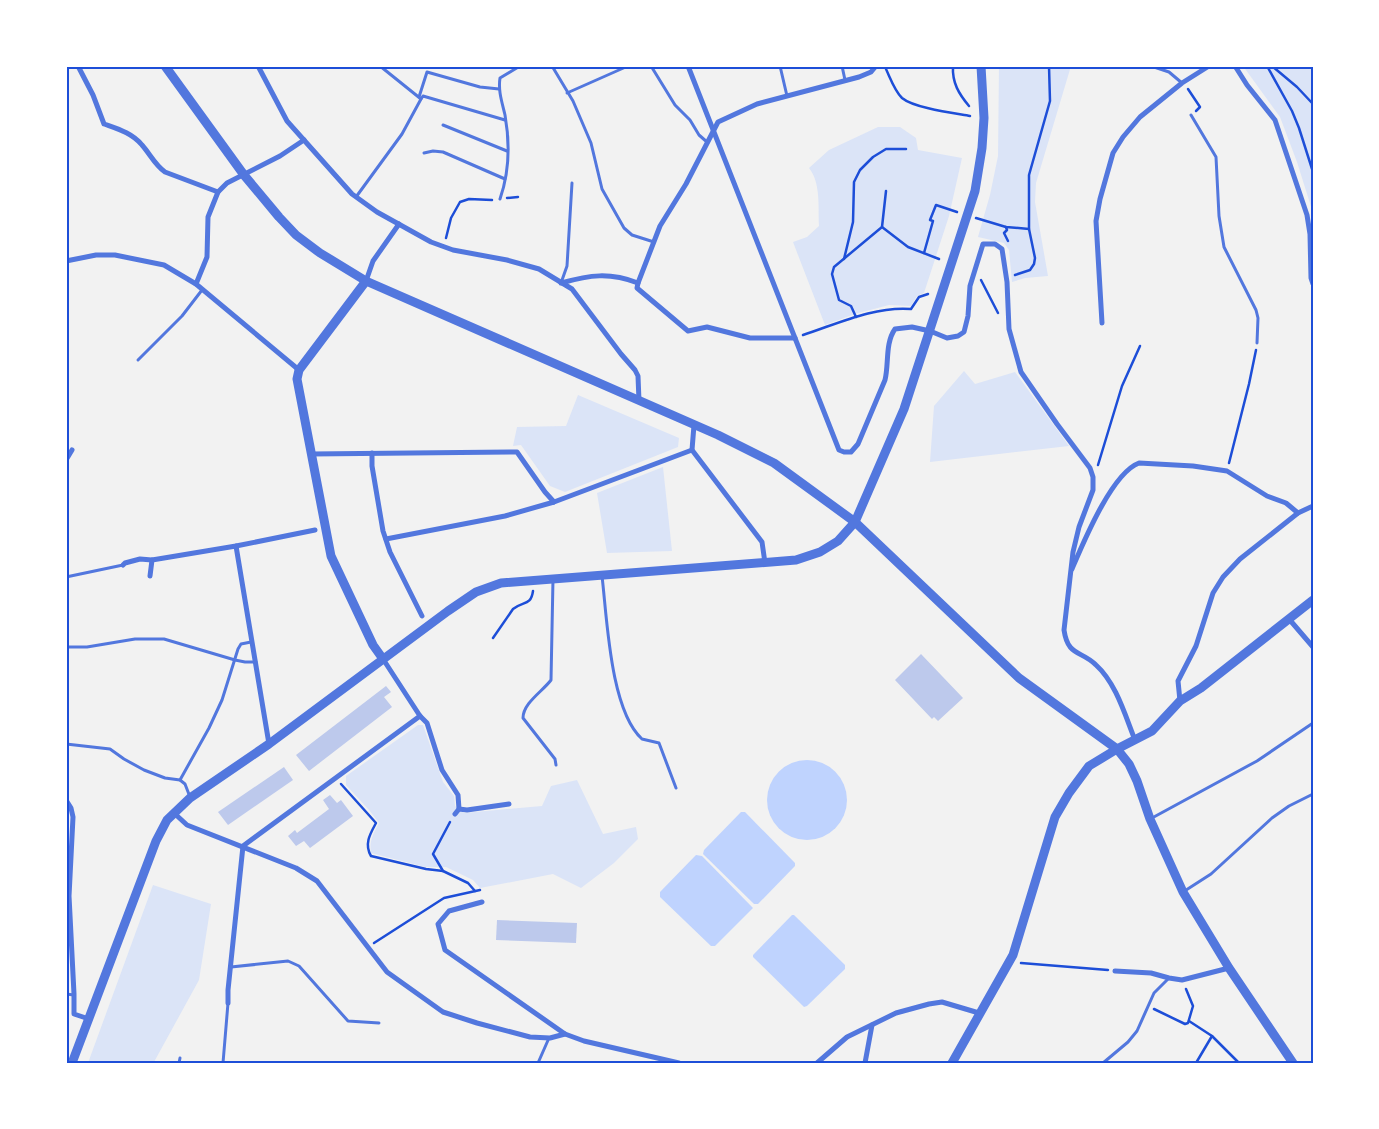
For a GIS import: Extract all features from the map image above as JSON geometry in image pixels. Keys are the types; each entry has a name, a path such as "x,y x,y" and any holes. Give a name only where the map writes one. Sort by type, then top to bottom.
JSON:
{"street":[{"path":"78,66 93,95 104,124 130,134 141,144 158,167 165,172 218,192"},
{"path":"165,66 244,175 296,235 320,253 366,281 718,435 774,463 855,522 1019,678 1117,749 1129,764 1137,781 1150,819 1183,892 1230,968 1294,1063"},
{"path":"258,66 287,121 356,197 377,212 444,247 539,269 572,289 635,370 638,376 639,401"},
{"path":"688,66 839,450 851,452 858,444 885,380 888,370 890,336 895,329 912,327 930,331 947,338 958,336 964,332 968,316 970,286 984,244 995,244 1002,248 1007,282 1009,329 1021,372 1090,468 1093,476 1093,490 1078,527 1072,552 1064,630 1066,641 1073,650 1092,660 1099,667 1110,683 1135,740"},
{"path":"795,338 750,338 707,328 688,331 637,288 638,283 660,226 686,184 713,128 718,122 757,104 845,80 870,72 876,66"},
{"path":"72,1063 156,842 167,820 190,798 269,744 448,611 476,592 501,583 796,560 820,552 838,541 855,522 904,409 975,191 982,148 984,118 982,66"},
{"path":"1102,323 1096,221 1111,160 1123,137 1140,117 1182,82 1209,66"},
{"path":"1235,66 1247,85 1275,120 1307,215 1313,284"},
{"path":"196,284 207,257 208,217 218,192 227,183 304,140"},
{"path":"399,224 373,261 366,281 299,370 297,379 298,390 331,556 373,645 420,716 427,723 442,770 458,795 459,809 455,814"},
{"path":"66,261 96,255 138,259 164,265 196,284 299,370"},
{"path":"561,282 598,274 638,283"},
{"path":"694,425 692,450 762,542 765,563"},
{"path":"66,460 72,450"},
{"path":"386,539 505,516 554,502 692,450"},
{"path":"311,454 517,452 554,502"},
{"path":"372,453 372,466 383,531 422,616"},
{"path":"1070,574 1092,525 1120,478 1134,464 1139,462 1184,465 1227,471 1268,496 1286,503 1298,513"},
{"path":"1180,701 1178,681 1196,646 1213,593 1218,585 1240,559 1298,513 1313,506"},
{"path":"123,565 140,559 152,560 315,530"},
{"path":"236,546 269,744"},
{"path":"150,576 152,560"},
{"path":"952,1063 1013,955 1055,817 1069,793 1090,766 1117,749 1152,731 1180,701 1201,688 1313,600"},
{"path":"1289,619 1313,647"},
{"path":"228,1003 243,846 420,716"},
{"path":"66,800 71,808 73,817 69,896 74,1014 89,1019"},
{"path":"459,809 467,810 509,804"},
{"path":"174,813 187,825 296,868 318,880 387,972 443,1012 514,1034 530,1037 550,1038 565,1034"},
{"path":"482,902 449,911 438,924 445,950 565,1034 584,1041 679,1063"},
{"path":"1115,971 1151,973 1182,980 1230,968"},
{"path":"817,1063 847,1037 896,1013 942,1002 979,1013"},
{"path":"865,1063 872,1025"}],"lane":[{"path":"380,66 420,98"},
{"path":"500,200 505,179 507,152 505,120 499,89 500,78 520,66"},
{"path":"552,66 573,101 591,143 602,189 624,228 632,235 654,242"},
{"path":"567,93 628,66"},
{"path":"651,66 675,105 690,120 699,135 707,142"},
{"path":"780,66 787,96"},
{"path":"842,66 845,80"},
{"path":"1151,66 1169,72 1182,82"},
{"path":"356,197 402,134 420,98 427,72 480,87 499,89"},
{"path":"420,98 423,96 505,120"},
{"path":"1191,115 1216,156 1220,231 1224,247 1256,310 1258,318 1257,343"},
{"path":"443,124 507,152"},
{"path":"424,153 443,152 505,179"},
{"path":"561,282 567,266 572,183"},
{"path":"138,360 182,316 203,290"},
{"path":"66,577 123,565"},
{"path":"602,575 614,677 625,709 639,737 659,743 676,788"},
{"path":"554,579 551,680 526,708 523,718 555,759 556,765"},
{"path":"66,647 87,647 135,639 164,639 235,660 256,662"},
{"path":"180,780 209,728 222,700 241,644 252,642"},
{"path":"1150,819 1257,760 1313,723"},
{"path":"66,744 110,749 144,770 165,778 180,780 185,784 190,798"},
{"path":"1183,892 1212,874 1272,818 1289,806 1313,794"},
{"path":"231,967 288,961 299,966 348,1021 379,1023"},
{"path":"1103,1063 1128,1042 1137,1031 1154,993 1169,978"},
{"path":"66,994 74,996"},
{"path":"223,1063 228,1003"},
{"path":"538,1063 550,1038"},
{"path":"179,1063 180,1058"}],"path":[{"path":"884,66 897,92 914,105 970,116"},
{"path":"954,66 954,81 959,93 970,106"},
{"path":"1015,275 1030,270 1035,258 1028,229 1029,175 1050,101 1049,66"},
{"path":"1267,66 1292,111 1313,172"},
{"path":"1272,66 1297,87 1313,104"},
{"path":"1182,82 1200,107 1191,115"},
{"path":"843,260 852,222 854,182 860,170 886,149 906,149"},
{"path":"856,317 851,306 839,300 832,274 834,267 882,227 886,190"},
{"path":"444,247 451,218 460,202 518,197"},
{"path":"924,253 933,221 930,220 936,206"},
{"path":"882,227 908,247 939,259"},
{"path":"1006,227 1028,229"},
{"path":"975,269 1000,316"},
{"path":"795,338 856,317 891,308 911,309 919,297 928,294"},
{"path":"1227,471 1249,384 1257,343"},
{"path":"1093,476 1102,454 1122,386 1140,346"},
{"path":"493,638 513,609 530,601 533,591"},
{"path":"337,777 343,787 376,823 368,843 371,856 420,868 443,870 468,883 475,891"},
{"path":"443,870 433,854 455,814"},
{"path":"368,946 444,898 480,890"},
{"path":"1010,960 1026,964 1115,971"},
{"path":"1148,1006 1185,1024 1188,1023 1193,1006 1182,980"},
{"path":"1189,1021 1212,1036 1239,1063"},
{"path":"1196,1063 1212,1036"}],"shaded area":[{"path":"999,66 1071,66 1036,183 1035,202 1048,276 1025,278 1012,282 1009,250 1004,243 978,237 990,195 998,156"},
{"path":"1243,66 1311,66 1313,69 1313,213 1280,117"},
{"path":"878,127 900,127 916,138 918,150 962,158 949,216 924,293 917,296 911,306 889,305 855,314 825,325 793,242 807,237 819,226 817,188 809,168 829,150"},
{"path":"964,371 975,384 1015,372 1069,446 930,462 934,406"},
{"path":"578,395 679,438 678,447 565,492 550,486 521,445 513,446 517,427 566,426"},
{"path":"663,467 672,551 607,553 597,493"},
{"path":"418,725 423,725 443,782 454,796 455,806 464,813 542,806 551,786 577,780 603,834 636,827 638,839 614,863 581,888 553,874 480,888 473,880 446,867 425,867 371,853 372,838 379,823 346,785 346,776"},
{"path":"153,885 211,904 199,980 154,1062 156,1063 88,1063"}],"water":[{"path":"799,760 815,760 836,771 847,792 847,808 836,829 815,840 799,840 785,834 773,822 767,808 767,792 773,778 785,766"},
{"path":"741,812 745,812 795,863 795,866 758,904 754,904 703,854 704,850"},
{"path":"696,855 702,856 753,908 715,946 711,946 660,897 660,892"},
{"path":"792,915 845,965 845,969 804,1007 753,957"}],"building":[{"path":"921,654 963,698 938,721 934,717 932,719 895,680"},
{"path":"386,686 391,692 384,697 392,707 309,771 296,755"},
{"path":"284,767 293,780 228,825 218,812"},
{"path":"330,795 337,803 341,800 353,816 310,848 304,841 296,846 288,836 295,830 297,833 329,809 323,800"},
{"path":"497,920 577,923 576,943 496,940"}]}
